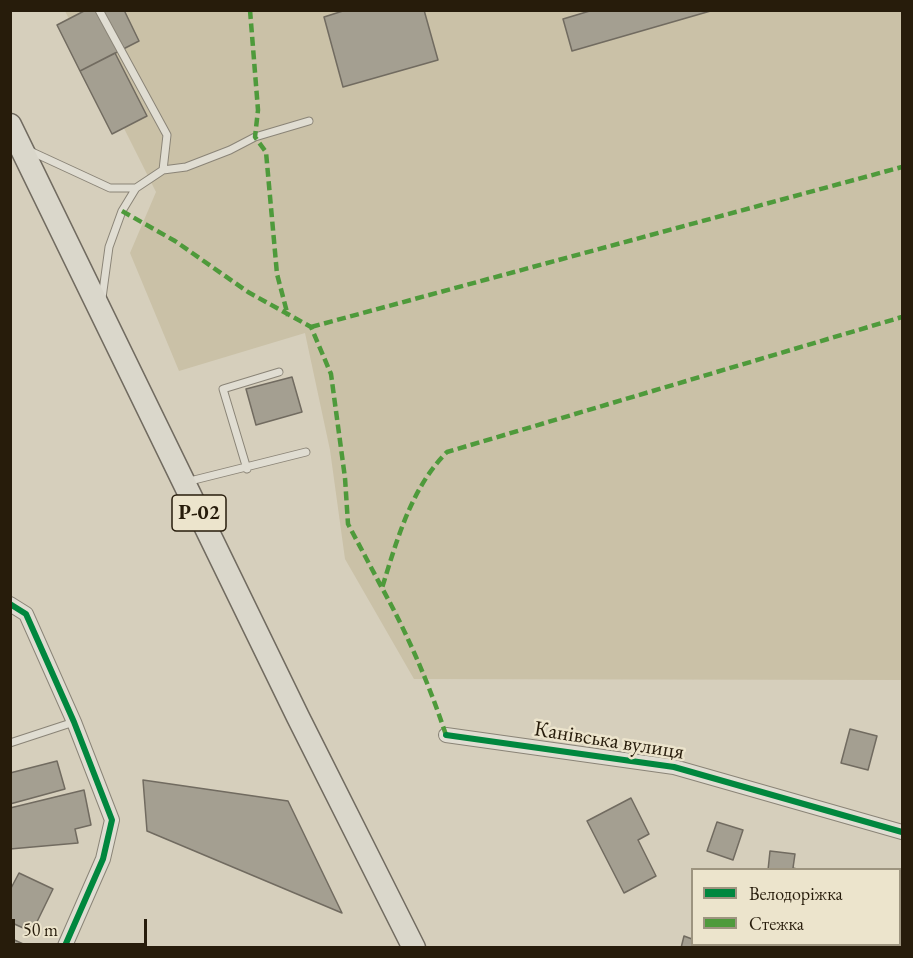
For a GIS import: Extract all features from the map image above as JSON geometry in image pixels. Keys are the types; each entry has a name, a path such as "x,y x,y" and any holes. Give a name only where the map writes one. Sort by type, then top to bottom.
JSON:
{"main road":[{"name":"Р-02","path":"10,125 298,717 414,948"}],"street":[{"path":"10,604 26,614 74,722 112,820 103,859 64,948"},
{"name":"Канівська вулиця","path":"446,735 674,767 903,832"}],"lane":[{"path":"99,10 167,135 163,170"},
{"path":"100,308 109,247 122,211 136,188 163,170 186,167 230,150 255,137 309,121"},
{"path":"21,147 110,188 136,188"},
{"path":"247,469 223,389 279,372"},
{"path":"184,482 247,469 306,452"},
{"path":"10,743 74,722"}],"shaded area":[{"path":"65,11 902,11 902,680 414,679 345,559 330,450 305,333 179,371 130,253 156,192"}],"building":[{"path":"86,10 124,10 139,41 80,71 57,25"},
{"path":"346,10 424,10 438,60 343,87 324,17"},
{"path":"593,10 714,10 572,51 563,19"},
{"path":"115,53 147,116 112,134 80,71"},
{"path":"292,377 302,412 256,425 246,389"},
{"path":"850,729 877,736 868,770 841,763"},
{"path":"57,761 65,789 10,804 10,773"},
{"path":"143,780 288,801 342,913 147,831"},
{"path":"84,790 91,825 75,829 78,843 10,849 10,808"},
{"path":"631,798 649,834 638,840 656,876 624,893 587,821"},
{"path":"717,822 743,830 733,860 707,851"},
{"path":"770,851 795,854 793,868 768,868"},
{"path":"19,873 53,889 32,932 10,922 10,890"},
{"path":"684,936 691,939 691,946 722,948 681,948"},
{"path":"10,938 32,948 10,948"}],"marked path":[{"path":"250,10 258,110 255,137 266,152 277,274 288,316"},
{"path":"311,327 902,167"},
{"path":"122,211 175,241 248,292 311,327 331,374 345,478 348,524 382,588"},
{"path":"446,735 417,660 382,588 400,533 415,498 434,466 447,452 902,317"}],"cycle path":[{"path":"10,604 26,614 74,722 112,820 103,859 64,948"},
{"path":"446,735 674,767 902,832"}]}
